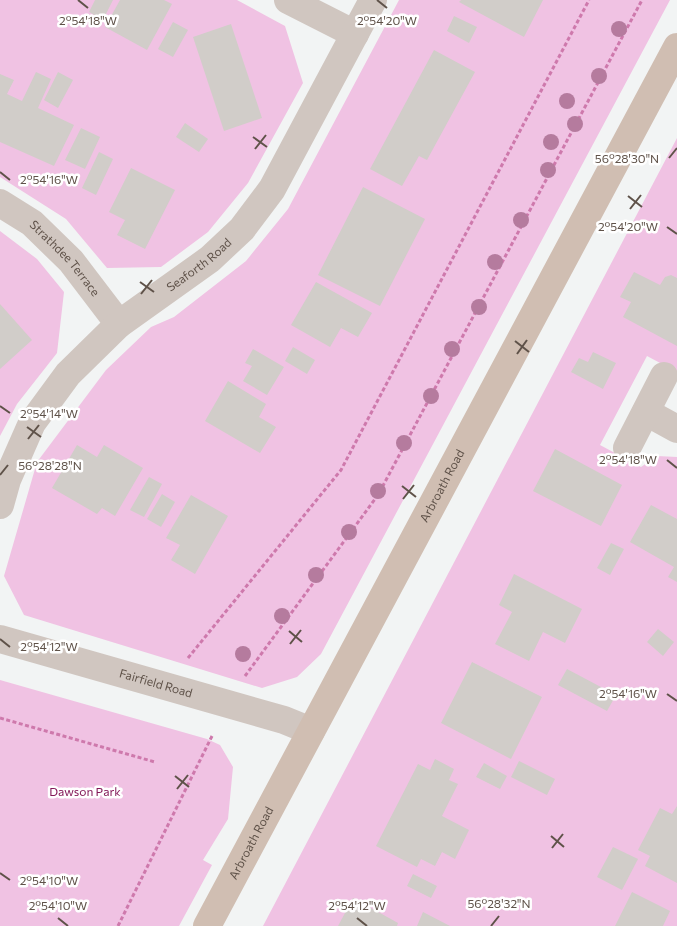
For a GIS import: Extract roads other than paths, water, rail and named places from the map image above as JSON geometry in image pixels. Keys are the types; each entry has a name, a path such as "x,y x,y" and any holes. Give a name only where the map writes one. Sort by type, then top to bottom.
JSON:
{"main road":[{"name":"Arbroath Road","path":"207,926 677,47"}],"street":[{"path":"288,0 355,34"},
{"name":"Seaforth Road","path":"0,505 7,480 32,424 68,374 119,324 210,259 242,229 272,189 373,0"},
{"name":"Strathdee Terrace","path":"0,203 32,223 72,261 119,324"},
{"path":"627,448 664,376"},
{"path":"646,412 677,429"},
{"name":"Fairfield Road","path":"0,639 284,720 311,732"}],"park label":[{"name":"Dawson Park","path":"85,792"}]}
